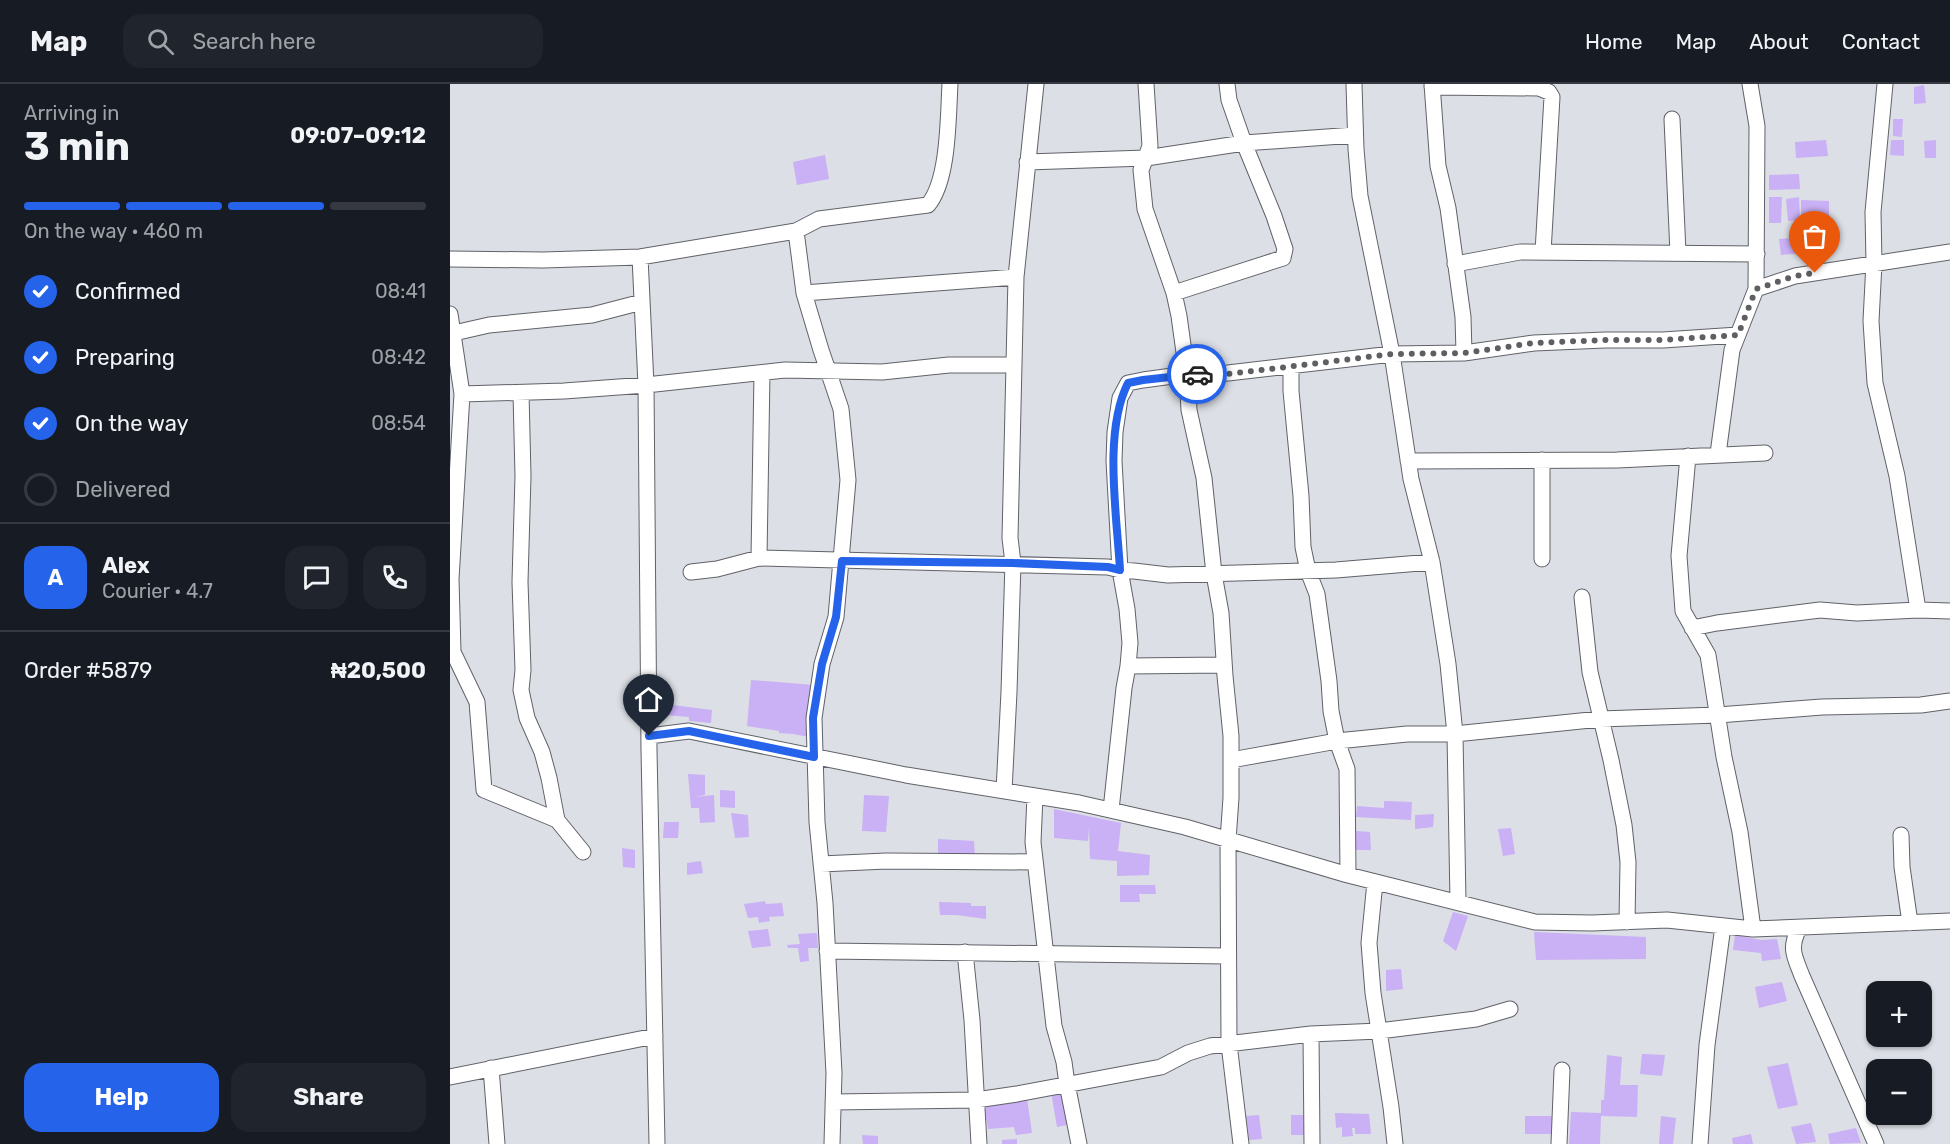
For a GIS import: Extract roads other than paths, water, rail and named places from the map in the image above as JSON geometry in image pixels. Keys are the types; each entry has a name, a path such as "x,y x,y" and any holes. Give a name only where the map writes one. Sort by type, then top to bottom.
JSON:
{"street":[{"path":"450,260 640,257 796,231 819,219 928,205 934,198 942,174 950,84"},
{"path":"1004,791 1013,563 1010,538 1016,277 1036,84"},
{"path":"1146,84 1150,146 1141,170 1145,209 1174,292 1188,374 1189,410 1204,478 1214,574 1221,613 1231,735 1228,840 1229,1044 1241,1144"},
{"path":"1174,292 1283,258 1285,249 1244,143 1229,100 1227,84"},
{"path":"1354,84 1360,196 1392,354 1410,479 1432,562 1448,663 1455,734 1458,902"},
{"path":"1718,454 1732,350 1756,289 1756,126 1750,84"},
{"path":"1885,84 1873,212 1874,263 1870,321 1875,383 1897,476 1918,610"},
{"path":"1464,353 1463,317 1449,208 1438,165 1432,85 1539,88 1549,92 1552,97 1543,252"},
{"path":"1672,119 1678,253"},
{"path":"1027,162 1146,158 1244,143 1356,135"},
{"path":"796,231 804,293 841,408 848,480 836,617 822,664 813,718 834,1073 832,1144"},
{"path":"1455,264 1520,252 1757,254"},
{"path":"1756,289 1795,276 1950,252"},
{"path":"640,257 645,385 657,1144"},
{"path":"804,293 1016,277"},
{"path":"454,333 489,325 592,315 642,302"},
{"path":"450,314 462,394 456,424 450,579 453,652 477,702 484,790 556,820 583,852"},
{"path":"1111,810 1130,643 1120,570 1113,461 1120,398 1128,383 1188,374 1228,374 1392,354 1464,353 1534,343 1663,340 1738,335"},
{"path":"462,394 521,393 645,385 785,370 882,372 949,365 1013,365"},
{"path":"1291,367 1303,547 1308,571 1317,594 1331,711 1337,741 1347,769 1348,875"},
{"path":"759,558 762,373"},
{"path":"521,393 523,476 520,582 524,670 521,690 527,718 542,752 556,820"},
{"path":"1408,461 1617,460 1765,453"},
{"path":"1688,456 1679,556 1683,611 1708,655 1724,757 1740,832 1753,929"},
{"path":"1542,460 1542,559"},
{"path":"691,572 717,569 759,558 1013,563 1108,567 1168,575 1308,571 1432,562"},
{"path":"1582,597 1590,672 1624,825 1628,862 1627,922"},
{"path":"1692,628 1820,610 1857,613 1950,611"},
{"path":"1128,666 1224,665"},
{"path":"1231,760 1337,741 1407,734 1455,734 1600,719 1718,715 1822,707 1921,705 1950,701"},
{"path":"649,736 689,731 906,775 1111,810 1185,827 1348,875 1535,922 1592,923 1667,920 1753,929 1950,921"},
{"path":"1035,796 1033,842 1054,1026 1064,1062 1066,1084 1079,1144"},
{"path":"1901,835 1902,867 1910,923"},
{"path":"821,864 886,861 1035,862"},
{"path":"1375,882 1369,943 1373,993 1395,1144"},
{"path":"1700,1144 1707,1045 1722,926"},
{"path":"1799,928 1793,941 1794,954 1876,1144"},
{"path":"827,951 1228,956"},
{"path":"965,952 972,1020 979,1144"},
{"path":"833,1102 976,1100 1017,1095 1161,1067 1188,1053 1210,1046 1311,1034 1379,1031 1476,1019 1510,1009"},
{"path":"1311,1034 1312,1144"},
{"path":"450,1077 655,1036"},
{"path":"491,1068 497,1144"},
{"path":"1559,1144 1562,1070"}]}
